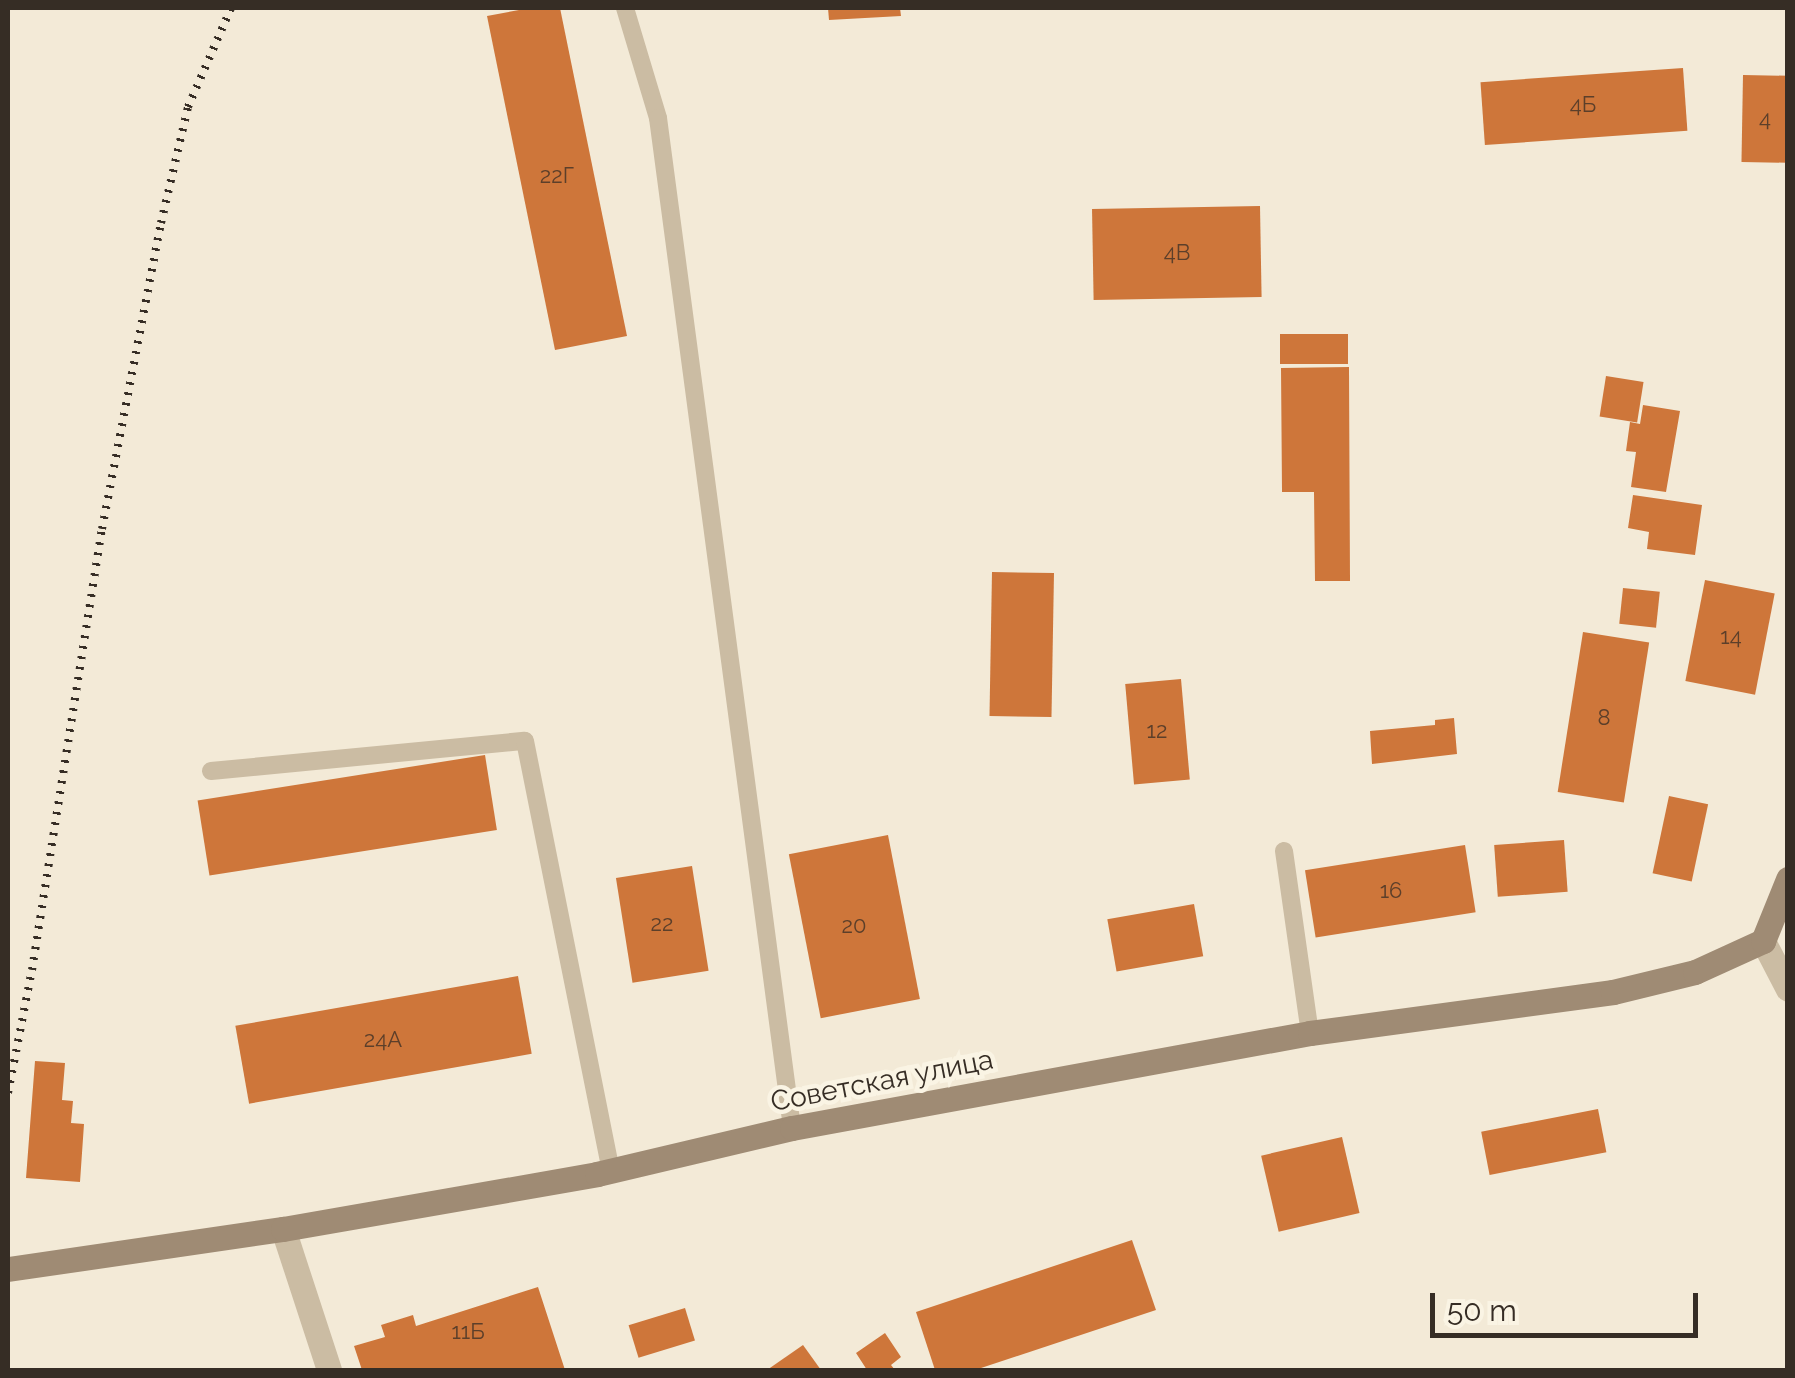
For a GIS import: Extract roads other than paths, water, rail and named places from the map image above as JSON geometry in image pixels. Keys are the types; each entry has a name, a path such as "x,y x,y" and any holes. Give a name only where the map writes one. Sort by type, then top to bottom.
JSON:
{"street":[{"path":"1788,878 1762,941 1788,988"},
{"name":"Советская улица","path":"8,1269 283,1229 610,1170 792,1128 1310,1032 1613,992 1695,972 1762,941"},
{"path":"283,1229 329,1370"}],"lane":[{"path":"625,8 658,118 792,1128"},
{"path":"211,770 524,741 610,1170"},
{"path":"1284,851 1310,1032"}],"railway":[{"path":"8,1093 32,970 102,529 161,223 188,107 231,8"}]}
